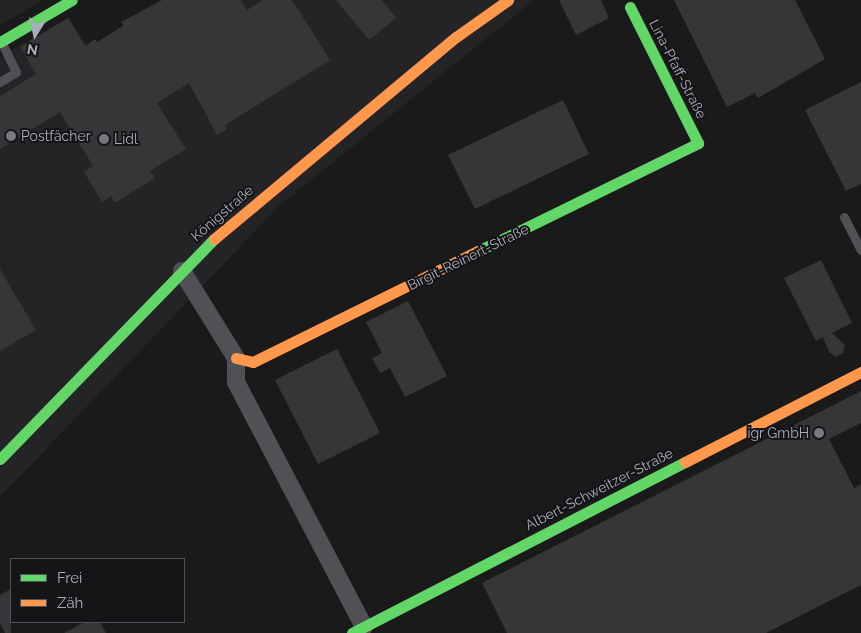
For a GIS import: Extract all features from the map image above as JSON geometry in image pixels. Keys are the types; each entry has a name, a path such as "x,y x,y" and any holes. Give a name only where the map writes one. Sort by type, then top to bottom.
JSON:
{"street":[{"path":"0,41 72,0"},
{"name":"Königstraße","path":"485,14 496,0"},
{"name":"Königstraße","path":"0,459 182,270 272,189 485,14 508,0"},
{"name":"Lina-Pfaff-Straße","path":"630,8 698,143"},
{"name":"Birgit-Reinert-Straße","path":"236,358 253,362 698,143"},
{"path":"182,270 236,358 236,382 358,630"},
{"name":"Albert-Schweitzer-Straße","path":"358,630 861,372"}],"lane":[{"path":"0,41 16,72 0,82"},
{"path":"844,217 861,250"}],"shaded area":[{"path":"0,0 43,0 0,25"},
{"path":"235,0 534,0 280,205 0,497 0,57 69,17 107,78"}],"building":[{"path":"162,0 241,0 247,10 263,0 292,0 330,60 225,125 227,129 217,135 189,83 157,103 186,149 150,171 155,178 115,203 111,196 102,202 84,172 93,166 60,112 0,149 0,96 36,74 20,47 68,18 85,46 95,39 97,42 123,26 121,22"},
{"path":"336,0 382,0 396,18 369,40"},
{"path":"559,0 601,0 609,18 576,35"},
{"path":"674,0 795,0 825,59 758,98 755,93 727,107"},
{"path":"861,82 861,184 846,191 805,110"},
{"path":"563,100 589,154 475,209 448,155"},
{"path":"821,260 852,323 832,333 845,345 843,353 836,357 829,352 823,337 816,341 784,278"},
{"path":"0,269 36,330 0,351"},
{"path":"408,301 447,376 405,397 390,368 380,373 372,358 382,353 366,322"},
{"path":"337,349 380,433 318,464 275,380"},
{"path":"861,391 861,423 829,439 854,488 861,484 861,585 766,633 507,633 482,583"},
{"path":"10,590 11,633 5,633 0,623 0,595"},
{"path":"83,623 101,623 106,633 64,633"}],"traffic: fast":[{"path":"0,42 72,0"},
{"path":"480,250 698,143 630,7"},
{"path":"0,459 214,239"},
{"path":"352,633 685,462"}],"traffic: slow":[{"path":"214,239 456,37 508,0"},
{"path":"236,358 253,362 480,250"},
{"path":"685,462 861,372"}],"place":[{"name":"Postfächer","path":"11,136"},
{"name":"Lidl","path":"104,139"},
{"name":"igr GmbH","path":"819,433"}]}
